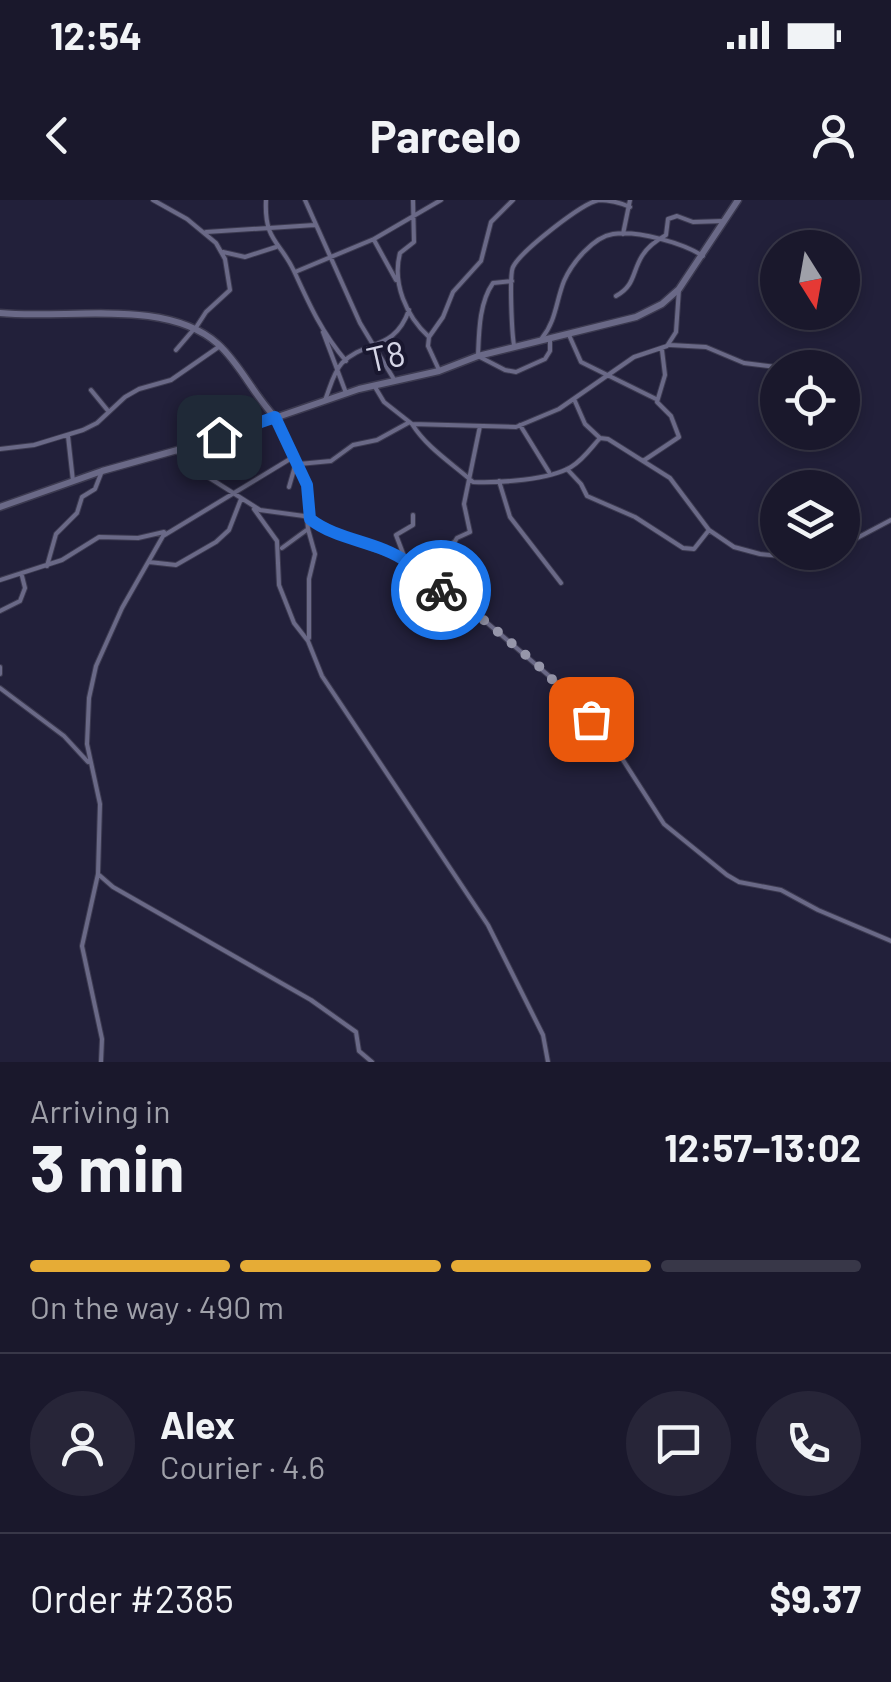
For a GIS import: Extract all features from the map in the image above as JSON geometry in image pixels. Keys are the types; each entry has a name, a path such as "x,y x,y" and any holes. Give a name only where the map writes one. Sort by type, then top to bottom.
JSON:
{"street":[{"path":"153,200 203,232 222,252 230,290 206,312 176,350"},
{"path":"266,200 269,228 276,246 295,272 346,392"},
{"path":"305,200 360,323 395,381"},
{"path":"396,280 400,254 414,242 413,200"},
{"path":"295,272 374,238 441,200"},
{"path":"439,370 428,346 429,337 444,317 453,292 481,261 491,222 512,200"},
{"path":"514,346 513,267 528,250 599,200 630,207"},
{"path":"623,234 630,200"},
{"name":"T8","path":"0,507 346,392 636,317 664,303 679,289 738,200"},
{"path":"616,296 631,285 640,258 656,239 666,235 666,221 672,216 693,222 724,221"},
{"path":"203,232 315,225"},
{"path":"540,340 554,319 572,266 601,238 623,234 656,239 703,256"},
{"path":"374,238 409,310 429,337"},
{"path":"222,252 245,257 276,246"},
{"path":"512,281 493,283 489,289 479,327 478,356 516,372 546,360 550,338"},
{"path":"101,1062 102,1039 82,946 98,874 100,804 87,744 91,684 103,649 156,544 167,532 297,460 334,460 353,445 378,440 410,423 504,428 552,412 639,354 668,346 676,332 679,289"},
{"path":"325,400 336,371 346,360 376,347 397,330 409,310"},
{"path":"0,313 144,316 195,329 220,346 275,417 307,485 315,554 310,579 308,642"},
{"path":"323,332 346,360"},
{"path":"569,334 581,362 656,399 670,416 680,437 643,461"},
{"path":"0,448 34,445 90,427 133,392 172,380 220,346"},
{"path":"668,346 706,347 744,363 760,364"},
{"path":"656,399 665,375 662,350"},
{"path":"374,385 384,402 470,481"},
{"path":"91,390 109,412"},
{"path":"574,399 580,417 600,438 612,441 670,478 709,530 734,547 760,554"},
{"path":"520,425 542,462 553,472"},
{"path":"176,450 189,465 251,505 269,513 309,518 318,526 407,562 447,554 454,542 470,532 464,504 480,426"},
{"path":"68,436 74,481"},
{"path":"470,481 499,481 568,469 600,438"},
{"path":"288,488 297,460"},
{"path":"568,469 586,496 636,517 683,548 694,549 709,530"},
{"path":"47,566 56,534 76,513 80,499 96,489 102,471"},
{"path":"499,481 510,517 561,583"},
{"path":"146,563 176,565 216,542 232,526 242,499"},
{"path":"251,505 274,534 280,549 279,585 331,694 488,925 546,1043 548,1062"},
{"path":"413,514 413,525 396,535 407,562 426,589 448,590 540,667 598,726 664,824 732,879 781,890 891,941"},
{"path":"860,536 891,520"},
{"path":"280,549 318,526"},
{"path":"0,580 47,566 99,537 138,538 167,532"},
{"path":"448,590 455,570 454,542"},
{"path":"0,611 20,601 25,588 22,576"},
{"path":"0,688 64,736 92,767"},
{"path":"98,874 166,919 311,1000 356,1032 359,1051 372,1062"}],"way so far":[{"path":"441,590 448,590 462,605 504,634 591,719"}],"route":[{"path":"219,437 275,417 307,485 310,519 326,531 404,560 426,589 441,590"}]}
